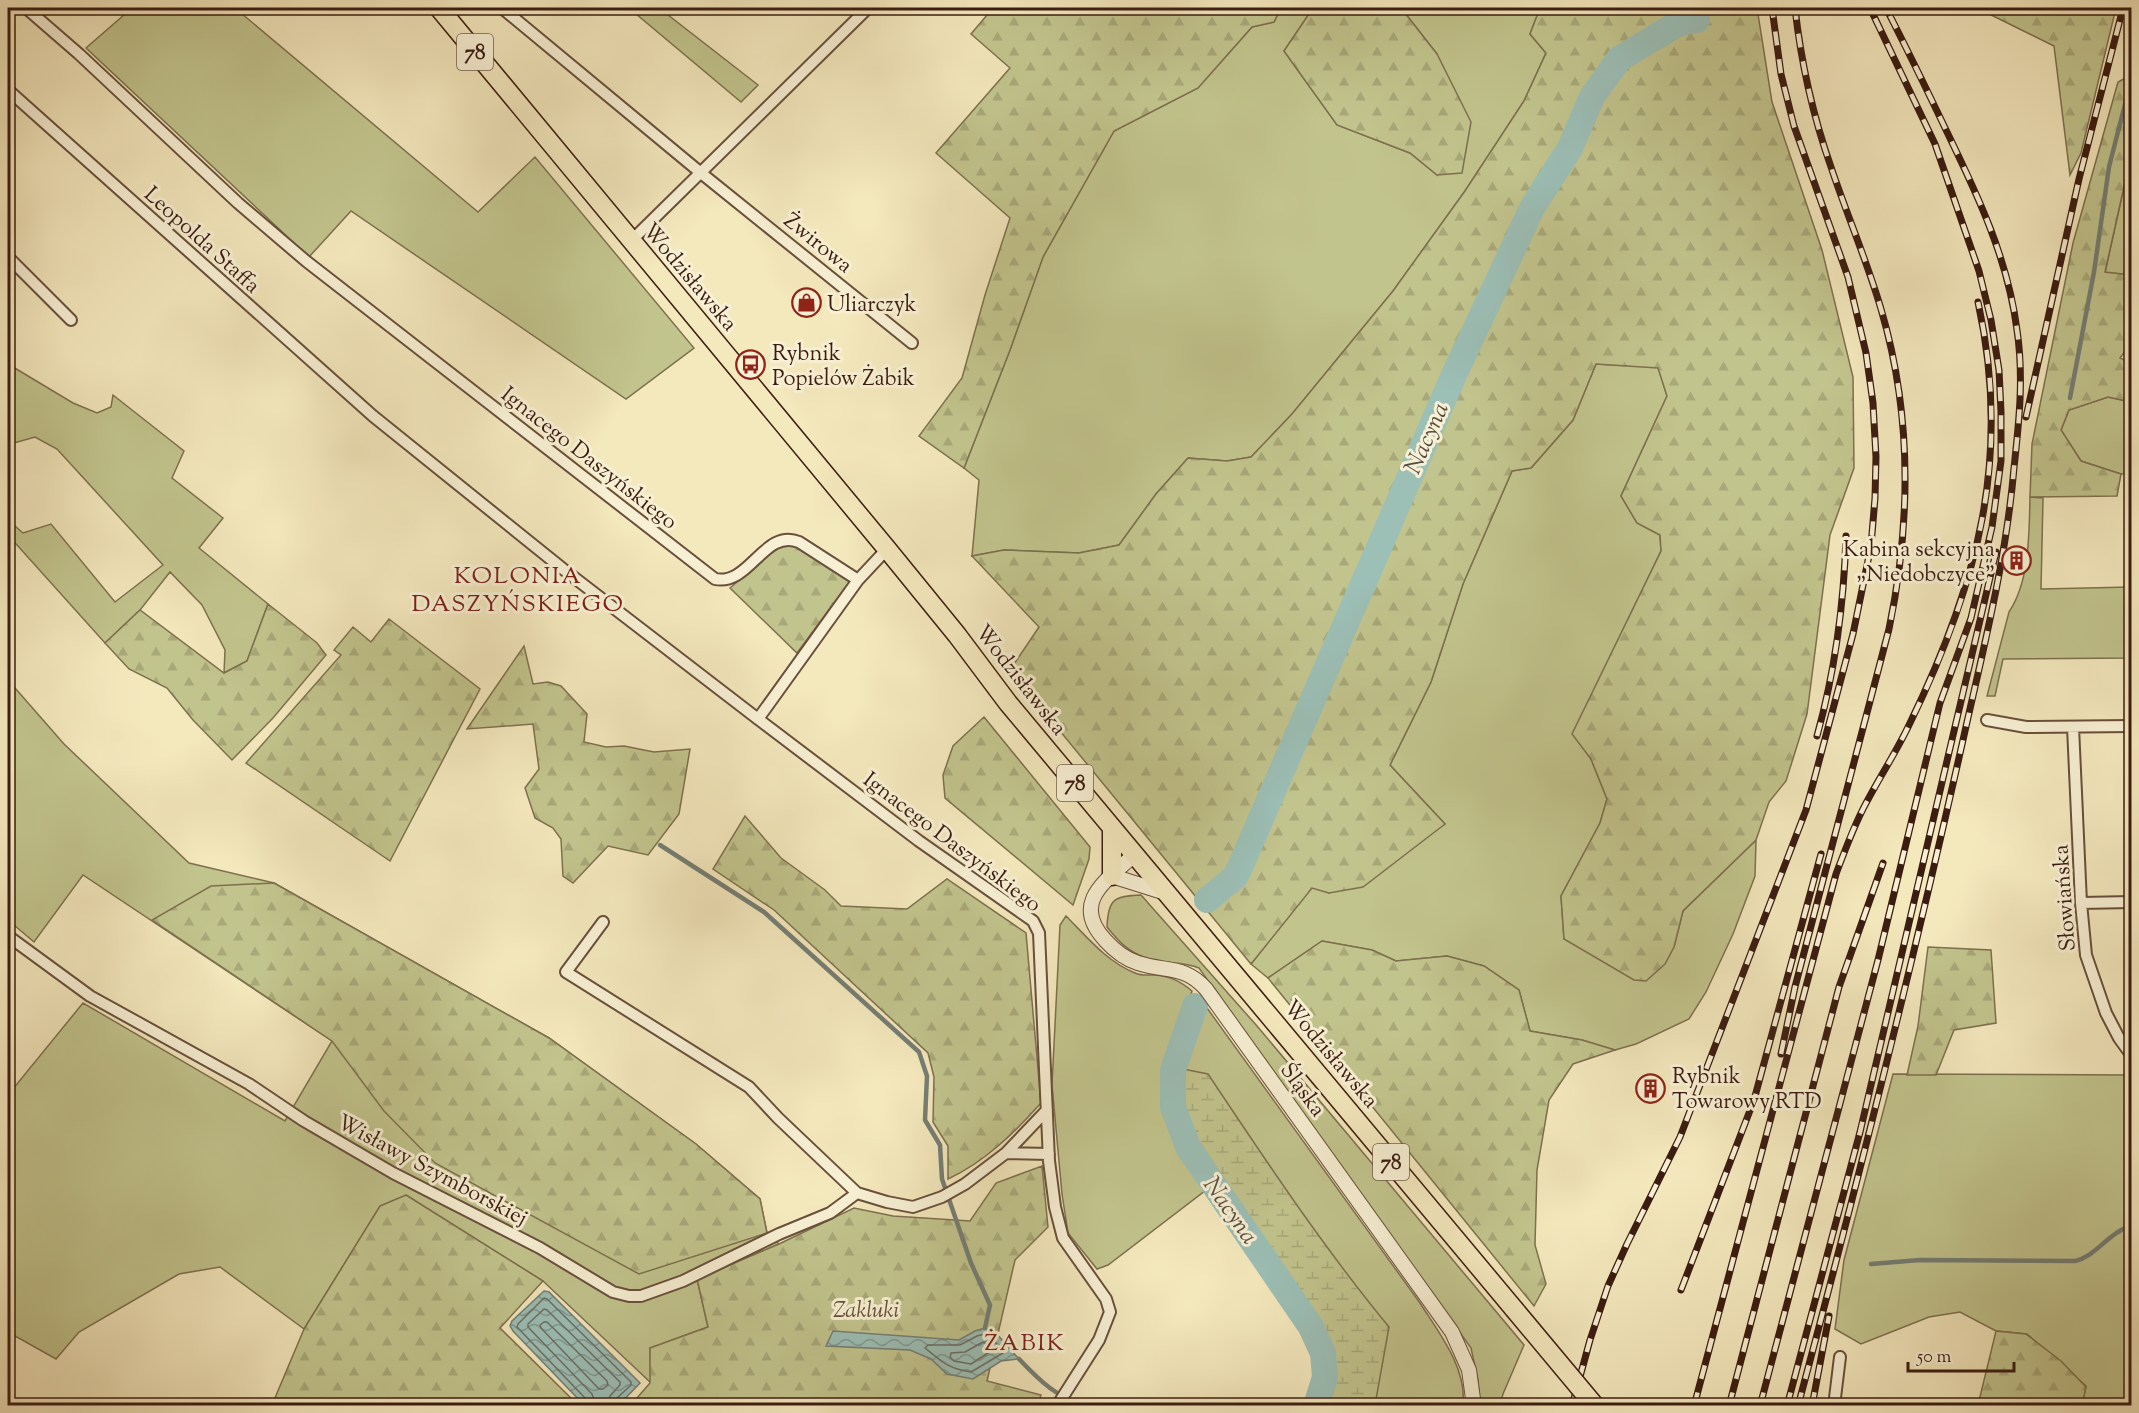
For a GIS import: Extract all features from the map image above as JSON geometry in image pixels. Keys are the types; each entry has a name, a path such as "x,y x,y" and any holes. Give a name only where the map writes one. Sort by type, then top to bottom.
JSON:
{"main road":[{"name":"Wodzisławska","path":"439,8 957,635 1008,703 1595,1406"},
{"path":"1112,828 1112,876"}],"street":[{"name":"Ignacego Daszyńskiego","path":"26,8 238,203 306,261 715,579 726,581 736,576 777,541 789,538 858,580"},
{"name":"Żwirowa","path":"502,8 701,173 912,343"},
{"path":"631,241 868,8"},
{"name":"Leopolda Staffa","path":"8,90 374,416"},
{"path":"8,257 71,320"},
{"name":"Ignacego Daszyńskiego","path":"374,416 563,569 758,719 920,842 1033,921 1039,933 1049,1154 1055,1207 1063,1238 1106,1299 1110,1312 1100,1340 1057,1406"},
{"path":"758,719 858,580 886,549"},
{"path":"1987,720 2026,726 2073,728 2132,726"},
{"name":"Słowiańska","path":"2073,728 2083,940 2092,977 2112,1025 2132,1056"},
{"name":"Śląska","path":"1134,855 1095,893 1090,903 1091,917 1097,930 1110,945 1128,959 1147,966 1185,972 1206,989 1452,1332 1469,1370 1474,1406"},
{"path":"1112,876 1166,893"},
{"path":"2081,903 2132,902"},
{"path":"603,922 566,972 749,1087 778,1118 857,1193 913,1208 942,1197 965,1184 1006,1153 1047,1110"},
{"name":"Wisławy Szymborskiej","path":"8,936 90,996 249,1084 304,1121 393,1173 540,1248 613,1292 641,1296 683,1281 779,1234 830,1213 857,1193"},
{"path":"1006,1153 1049,1154"},
{"path":"1834,1406 1840,1358"}],"green space":[{"path":"132,8 235,8 478,212 535,157 694,348 626,399 351,211 309,257 86,48"},
{"path":"629,8 659,8 758,85 741,102"},
{"path":"993,8 1281,8 1274,22 1252,27 1198,88 1114,131 1043,257 964,468 919,436 962,378 985,295 1010,218 936,153 1010,68 971,34"},
{"path":"1281,8 1313,8 1284,51 1337,125 1410,153 1437,175 1437,54 1401,8 1540,8 1530,34 1546,53 1524,101 1465,191 1393,291 1292,414 1251,457 1227,461 1188,458 1156,494 1119,545 1079,553 1004,550 972,556 979,480 964,468 1043,257 1114,131 1198,88 1252,27 1274,22"},
{"path":"1313,8 1401,8 1437,54 1471,122 1462,173 1437,175 1410,153 1337,125 1284,51"},
{"path":"1540,8 1757,8 1772,102 1822,250 1853,377 1854,468 1830,535 1807,714 1786,781 1769,802 1756,840 1683,911 1674,947 1665,964 1646,981 1634,980 1564,939 1561,896 1600,823 1607,799 1591,759 1572,734 1661,551 1660,535 1637,523 1621,496 1667,396 1658,368 1596,364 1573,420 1531,468 1512,471 1463,584 1431,682 1390,765 1445,824 1363,887 1329,893 1312,888 1251,964 1010,670 1039,627 972,556 1004,550 1079,553 1119,545 1156,494 1188,458 1227,461 1251,457 1292,414 1393,291 1465,191 1524,101 1546,53 1530,34"},
{"path":"1977,8 2116,8 2081,153 2070,175 2054,46"},
{"path":"2131,75 2131,155 2105,272 2131,275 2131,344 2120,358 2131,363 2131,402 2108,397 2069,410 2061,430 2081,461 2121,474 2117,496 2030,497 2032,444 2073,243 2118,82"},
{"path":"2131,155 2131,275 2105,273"},
{"path":"8,364 73,403 97,413 111,407 113,395 184,451 172,478 223,518 199,548 268,604 247,661 224,673 225,650 202,605 170,572 140,610 105,643 8,535 8,520 23,533 51,524 115,602 163,565 57,449 35,437 8,443"},
{"path":"1596,364 1658,367 1667,396 1621,496 1637,523 1660,535 1661,551 1573,734 1591,759 1607,799 1600,823 1561,896 1564,939 1674,947 1683,911 1756,840 1755,876 1733,934 1706,992 1689,1019 1636,1044 1615,1050 1582,1040 1530,1031 1519,990 1484,966 1447,956 1396,961 1372,950 1322,941 1268,978 1251,964 1312,887 1329,893 1445,824 1390,765 1431,682 1463,584 1512,471 1531,468 1573,420"},
{"path":"2108,397 2131,402 2131,474 2121,474 2081,461 2061,430 2069,410"},
{"path":"2030,497 2043,498 2041,589 2131,587 2131,658 2003,659 1995,696 1987,696 2009,612 2016,600 2025,571"},
{"path":"793,542 851,580 797,653 730,588 781,544"},
{"path":"268,604 317,643 326,655 273,718 232,760 193,720 167,688 129,669 105,643 140,610 224,673 247,661"},
{"path":"389,619 480,689 390,861 246,763 341,655 334,650 353,627 371,642"},
{"path":"524,646 533,684 548,682 561,686 587,714 584,742 606,747 624,746 654,752 690,749 679,814 648,855 608,846 573,883 563,876 561,839 553,828 535,818 525,788 539,769 533,724 467,729"},
{"path":"8,680 64,744 189,863 274,883 549,1038 696,1144 760,1199 767,1233 779,1244 697,1279 708,1327 650,1348 651,1383 543,1281 406,1195 380,1206 304,1329 220,1267 179,1274 79,1332 56,1359 8,1332 8,1095 83,1003 285,1121 332,1041 83,875 34,942 8,920"},
{"path":"984,717 1090,847 1089,859 1073,905 945,798 943,775 953,746"},
{"path":"745,816 781,858 825,890 841,906 907,909 947,879 1026,933 1041,1103 1010,1135 962,1172 948,1179 948,1146 933,1122 934,1077 928,1053 774,910 713,869"},
{"path":"274,883 549,1038 696,1144 760,1199 767,1233 639,1274 435,1163 384,1111 332,1041 152,920 211,886"},
{"path":"1141,895 1257,1026 1524,1345 1500,1405 1480,1405 1478,1380 1471,1348 1199,968 1153,960 1134,953 1107,927 1109,910 1114,901 1124,896"},
{"path":"1066,916 1098,948 1125,968 1140,975 1170,978 1192,991 1165,1087 1167,1114 1179,1147 1190,1170 1206,1190 1108,1265 1097,1269 1068,1233 1052,1085 1060,925"},
{"path":"1322,941 1372,950 1396,961 1447,956 1484,966 1519,990 1530,1031 1582,1040 1615,1050 1573,1064 1549,1100 1537,1170 1535,1245 1546,1284 1534,1306 1268,978"},
{"path":"1928,947 1991,950 1996,1023 1954,1030 1936,1075 1907,1075 1918,1026"},
{"path":"1202,1003 1435,1326 1450,1351 1461,1378 1463,1405 1325,1405 1332,1363 1189,1129 1178,1079 1189,1038"},
{"path":"1178,1068 1208,1074 1318,1235 1389,1327 1375,1405 1311,1405 1322,1373 1315,1347 1280,1291 1192,1163 1180,1138"},
{"path":"1893,1074 2131,1075 2131,1405 2082,1405 2086,1386 2027,1334 1996,1331 1960,1312 1929,1317 1861,1344 1835,1329 1844,1260"},
{"name":"Zakluki","path":"1042,1166 1048,1227 1015,1260 987,1381 1041,1395 1038,1405 630,1406 650,1383 650,1348 708,1327 697,1279 779,1244 854,1208 893,1216 970,1221 996,1183"},
{"path":"406,1195 543,1281 500,1328 578,1405 272,1405 304,1329 380,1206"},
{"path":"1996,1331 2026,1334 2061,1361 2086,1387 2082,1405 1978,1405"}],"water":[{"path":"544,1291 549,1292 640,1383 619,1405 584,1405 513,1331 510,1326 512,1321"},
{"path":"985,1328 995,1332 1019,1359 1001,1361 973,1379 947,1374 931,1359 910,1350 826,1346 833,1331 959,1340"}],"waterway":[{"name":"Nacyna","path":"1207,900 1235,877 1240,867 1454,375 1532,208 1570,148 1592,97 1619,59 1679,23 1697,20"},
{"path":"2070,398 2094,272 2109,167 2132,77"},
{"path":"660,845 764,912 919,1052 927,1076 925,1120 940,1145 942,1179 971,1263 990,1305 985,1328"},
{"name":"Nacyna","path":"1195,1006 1173,1070 1173,1107 1188,1147 1311,1327 1323,1353 1325,1377 1316,1406"},
{"path":"1871,1264 1920,1260 2075,1261 2090,1254 2116,1233 2132,1226"},
{"path":"1019,1359 1050,1388 1076,1403 1087,1406"}],"railway":[{"path":"1572,1406 1608,1286 1680,1137 1806,810 1853,634 1871,546 1876,457 1873,403 1866,353 1848,277 1794,126 1781,74 1772,8"},
{"path":"1781,1054 1795,987 1889,629 1901,549 1905,469 1903,428 1891,349 1881,309 1813,109 1804,69 1795,8"},
{"path":"1760,1406 1878,960 1940,703 1971,618 1992,527 2001,461 1999,370 1991,320 1979,271 1935,144 1870,8"},
{"path":"1798,1406 1904,990 1986,639 2000,571 2019,417 2020,365 2017,330 2007,278 1999,253 1970,180 1886,8"},
{"path":"2026,417 2079,179 2123,8"},
{"path":"1694,1406 1836,874 1858,819 1905,734 1934,671 1954,620 1970,569 1982,518 1989,466 1991,413 1988,359 1978,302"},
{"path":"1817,736 1829,687 1837,637 1846,536"},
{"path":"1787,1406 1860,1132 1996,552"},
{"path":"1681,1290 1754,1100 1821,854"},
{"path":"1729,1406 1839,987 1883,863"},
{"path":"1812,1406 1829,1316"}],"place":[{"name":"Uliarczyk","path":"806,303"},
{"name":"Rybnik Popielów Żabik","path":"751,365"},
{"name":"Kabina sekcyjna „Niedobczyce”","path":"2016,561"},
{"name":"Rybnik Towarowy RTD","path":"1651,1088"}],"district":[{"name":"KOLONIA DASZYŃSKIEGO","path":"518,589"},
{"name":"ŻABIK","path":"1025,1342"}]}
